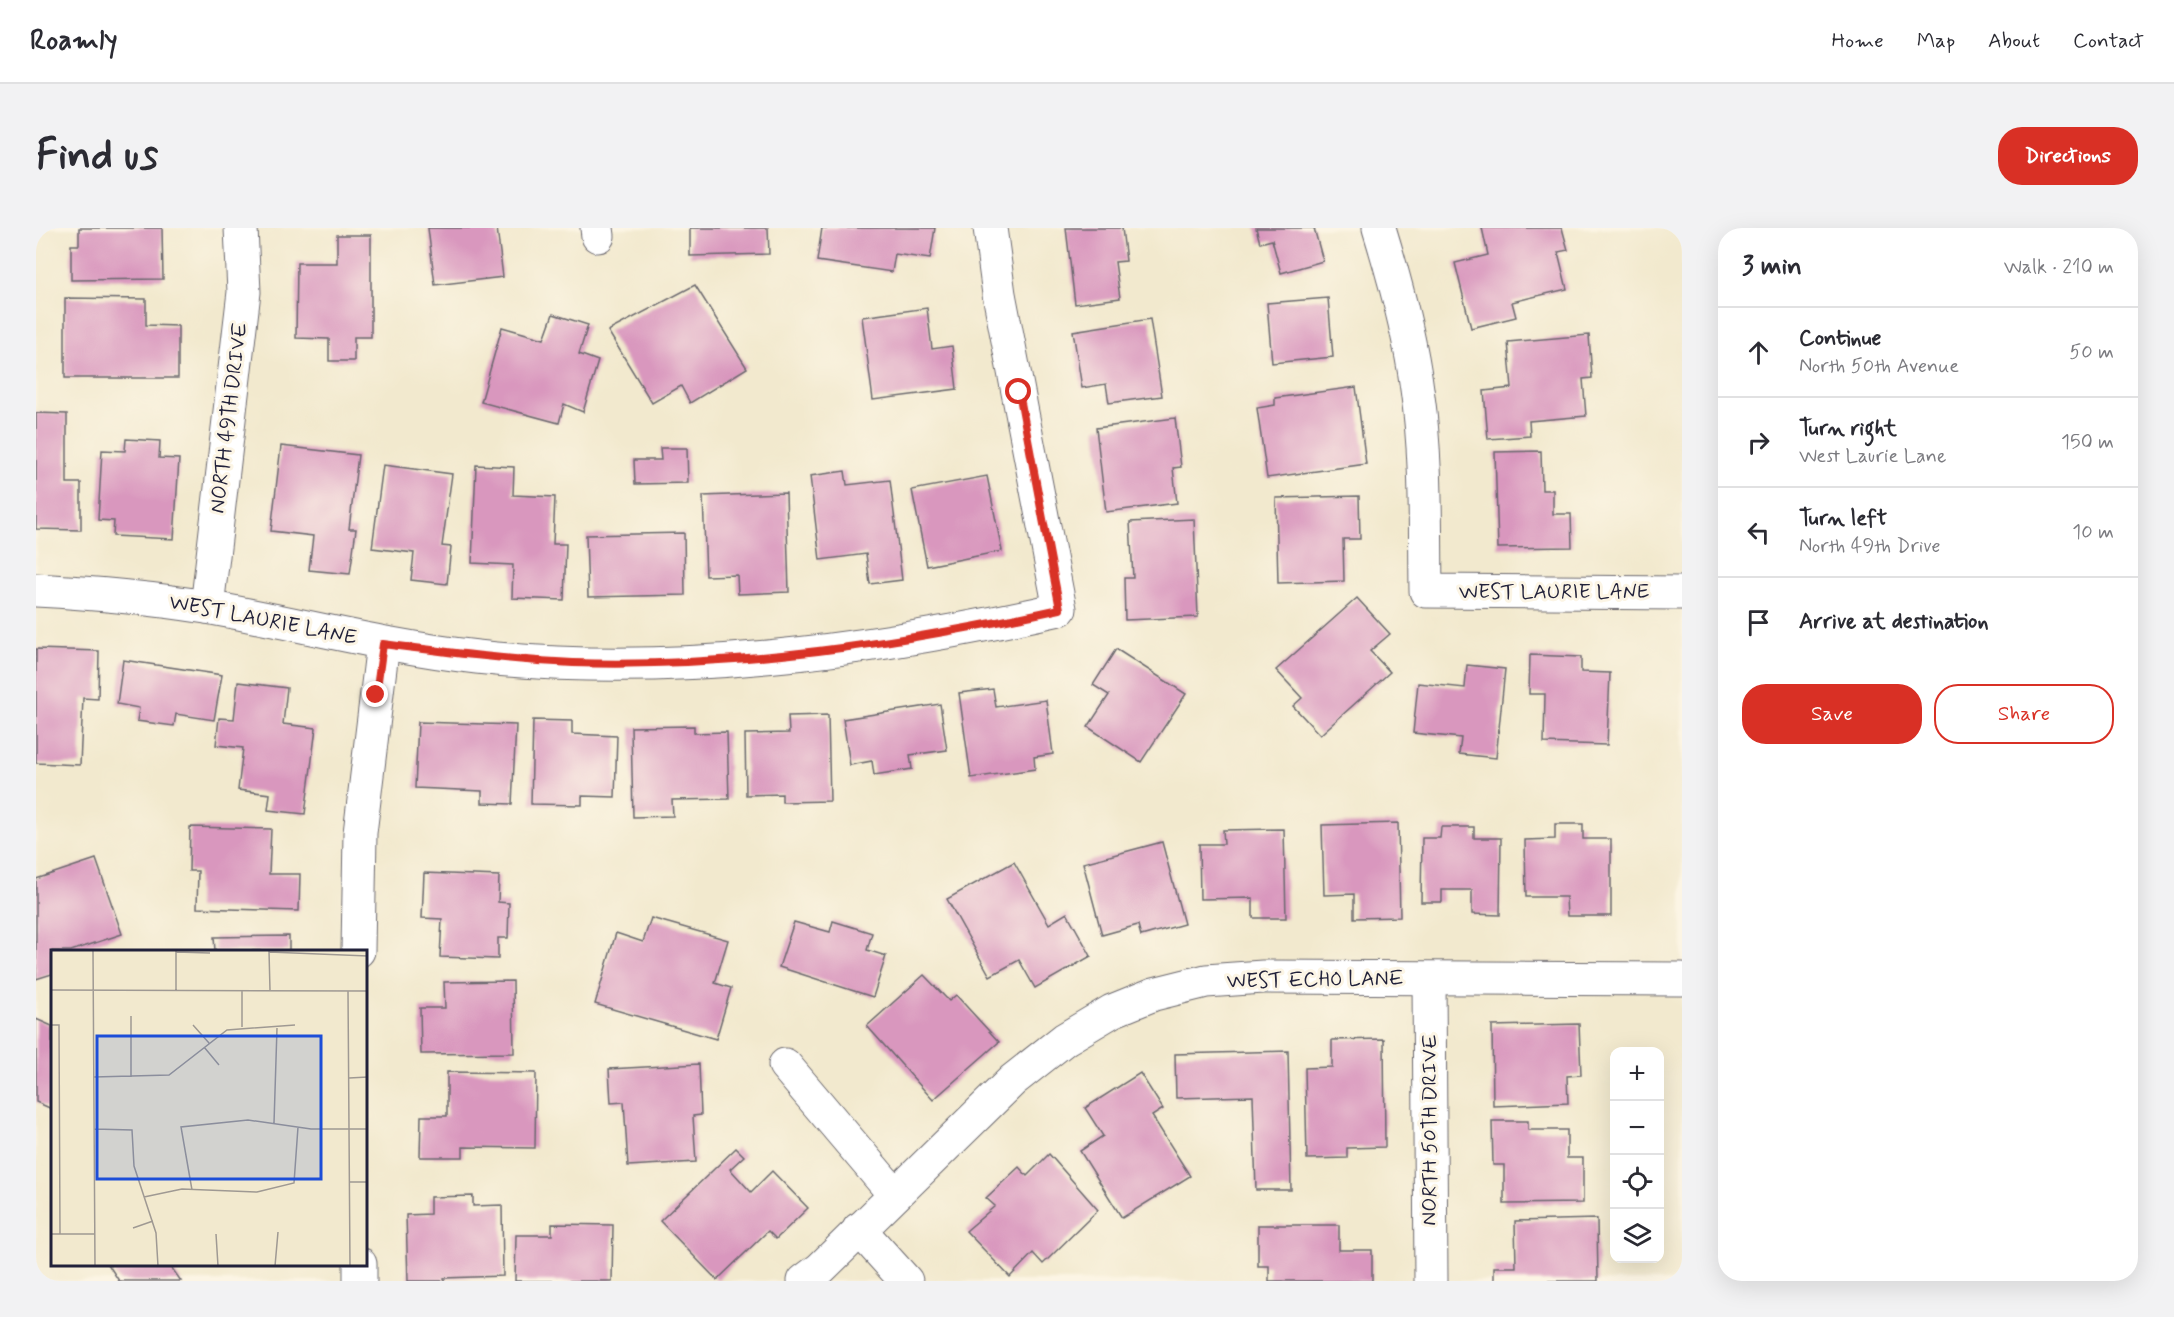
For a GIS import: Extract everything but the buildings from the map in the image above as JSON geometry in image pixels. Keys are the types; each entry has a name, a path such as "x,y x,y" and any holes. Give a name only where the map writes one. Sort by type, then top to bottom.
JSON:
{"street":[{"name":"NORTH 49TH DRIVE","path":"207,607 244,292 241,228"},
{"name":"WEST LAURIE LANE","path":"36,590 109,594 207,607 383,644 490,658 573,663 683,662 758,658 964,630 1060,609 999,294 990,228"},
{"name":"WEST LAURIE LANE","path":"1379,228 1403,316 1417,388 1424,455 1426,591 1682,593"},
{"path":"358,950 360,833 383,644"},
{"name":"WEST ECHO LANE","path":"804,1281 820,1269 1013,1080 1065,1039 1112,1011 1154,994 1206,981 1263,977 1682,979"},
{"name":"NORTH 50TH DRIVE","path":"1429,979 1431,1281"},
{"path":"785,1065 895,1195"},
{"path":"859,1229 906,1281"}],"route":[{"path":"376,695 383,644 478,657 573,663 661,663 758,658 964,630 1060,609 1019,392"}]}
